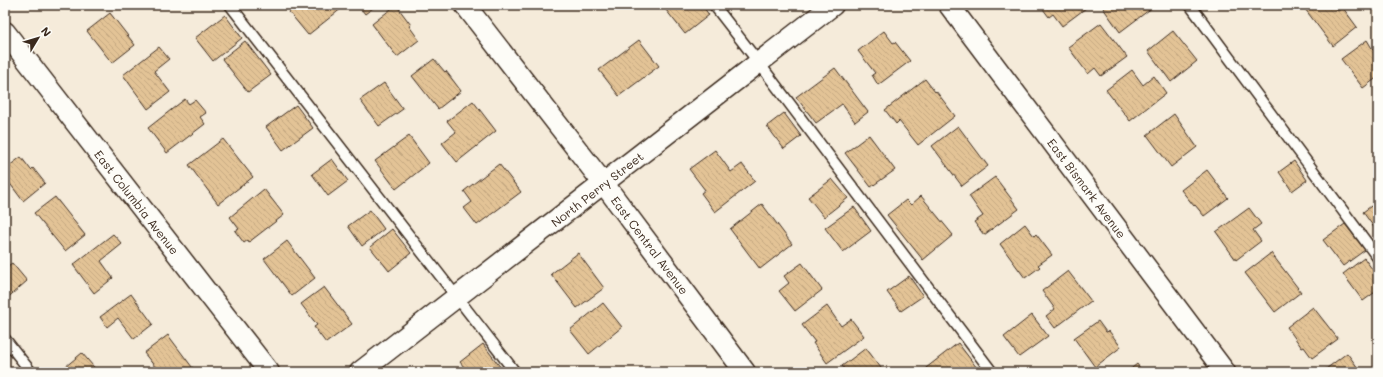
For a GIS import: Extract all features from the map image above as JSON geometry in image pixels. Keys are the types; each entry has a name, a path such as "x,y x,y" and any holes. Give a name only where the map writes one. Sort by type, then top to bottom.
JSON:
{"street":[{"name":"East Central Avenue","path":"465,5 604,184 745,372"},
{"name":"North Perry Street","path":"360,372 833,5"},
{"name":"East Bismark Avenue","path":"949,5 1225,372"},
{"name":"East Columbia Avenue","path":"5,32 269,372"}],"lane":[{"path":"230,5 515,372"},
{"path":"714,5 992,372"},
{"path":"1190,5 1378,258"},
{"path":"5,339 31,372"}],"building":[{"path":"298,5 340,5 342,8 308,35 289,12"},
{"path":"358,5 377,5 365,14"},
{"path":"396,5 411,25 409,26 419,40 397,57 372,24"},
{"path":"672,5 702,5 709,15 685,34 666,10"},
{"path":"1040,5 1084,5 1086,8 1062,26 1053,14 1049,17"},
{"path":"1107,5 1152,5 1153,7 1120,32 1103,8"},
{"path":"1302,5 1334,5 1338,11 1343,8 1357,27 1333,46"},
{"path":"110,13 135,45 112,63 87,31"},
{"path":"225,15 242,38 213,61 195,38"},
{"path":"1101,23 1127,57 1101,76 1095,68 1088,74 1068,47"},
{"path":"884,31 910,61 878,85 872,75 875,73 858,51"},
{"path":"1173,31 1197,61 1171,82 1148,51"},
{"path":"639,40 659,66 619,96 599,70"},
{"path":"1367,40 1373,50 1378,47 1378,77 1363,88 1341,59"},
{"path":"245,41 271,75 248,92 222,59"},
{"path":"159,47 169,59 154,71 170,92 148,109 123,75"},
{"path":"434,59 445,72 446,71 461,91 438,109 412,76"},
{"path":"835,68 868,112 855,122 842,104 816,123 796,97"},
{"path":"1132,70 1143,85 1154,76 1166,93 1130,121 1106,90"},
{"path":"925,79 955,116 918,145 899,121 896,124 885,110"},
{"path":"384,83 403,109 379,126 360,100"},
{"path":"185,99 189,104 195,100 206,113 200,117 205,124 167,153 148,128"},
{"path":"473,101 496,131 457,162 442,143 456,132 447,121"},
{"path":"296,105 313,128 283,150 266,127"},
{"path":"784,113 801,136 784,149 767,126"},
{"path":"1174,114 1197,147 1171,167 1147,135"},
{"path":"958,126 988,166 962,186 932,146"},
{"path":"869,135 895,170 871,187 845,153"},
{"path":"409,136 429,163 396,189 375,161"},
{"path":"223,139 253,177 218,204 189,165"},
{"path":"715,150 731,172 742,164 755,181 715,212 701,193 705,190 689,169"},
{"path":"21,157 31,170 33,168 45,183 23,201 5,177 5,169"},
{"path":"332,159 348,181 328,196 312,174"},
{"path":"1294,161 1307,180 1292,191 1279,172"},
{"path":"499,164 521,192 477,225 464,208 472,202 464,191"},
{"path":"1207,170 1228,198 1204,216 1181,190"},
{"path":"995,177 1019,209 984,235 974,222 983,216 969,196"},
{"path":"832,179 848,198 824,217 808,197"},
{"path":"264,189 284,215 249,242 248,240 244,243 235,231 239,229 230,217"},
{"path":"921,196 953,235 923,260 887,215 906,200 911,205"},
{"path":"55,197 85,235 65,251 34,213"},
{"path":"1378,201 1378,233 1363,212"},
{"path":"762,204 792,244 760,269 730,229"},
{"path":"854,207 871,231 843,252 825,228"},
{"path":"1249,208 1261,224 1253,230 1261,241 1236,260 1216,232"},
{"path":"370,210 384,229 362,246 348,226"},
{"path":"1025,224 1034,236 1036,234 1052,255 1038,265 1040,267 1025,278 1000,244"},
{"path":"1345,224 1365,250 1343,266 1323,240"},
{"path":"392,229 411,253 389,271 370,247"},
{"path":"113,234 122,244 101,261 113,278 94,293 73,265"},
{"path":"287,241 315,278 292,296 264,259"},
{"path":"578,253 604,288 577,308 551,274"},
{"path":"1271,253 1301,292 1275,312 1245,273"},
{"path":"1364,258 1378,277 1378,290 1363,301 1343,274"},
{"path":"12,263 27,281 5,300 5,268"},
{"path":"802,263 822,290 795,311 779,291 789,283 784,276"},
{"path":"1068,271 1091,301 1055,328 1046,316 1055,309 1042,291"},
{"path":"909,276 923,296 901,311 887,292"},
{"path":"324,287 352,324 326,343 314,327 317,325 301,304"},
{"path":"131,294 153,324 134,339 118,318 107,327 100,317"},
{"path":"603,303 622,327 589,354 570,330"},
{"path":"827,306 841,326 851,319 864,336 827,363 813,343 815,342 802,325"},
{"path":"1313,307 1338,339 1312,358 1304,347 1302,348 1287,327"},
{"path":"1032,315 1048,336 1019,357 1004,337"},
{"path":"1098,321 1106,332 1109,331 1121,347 1095,367 1074,338"},
{"path":"168,335 195,371 194,372 159,372 144,353"},
{"path":"958,343 980,372 929,372 926,368"},
{"path":"483,344 504,372 468,372 460,362"},
{"path":"866,348 884,372 847,372 842,366"},
{"path":"82,353 98,372 59,372"},
{"path":"1347,353 1361,372 1322,372"},
{"path":"1137,364 1143,372 1127,372"}]}
